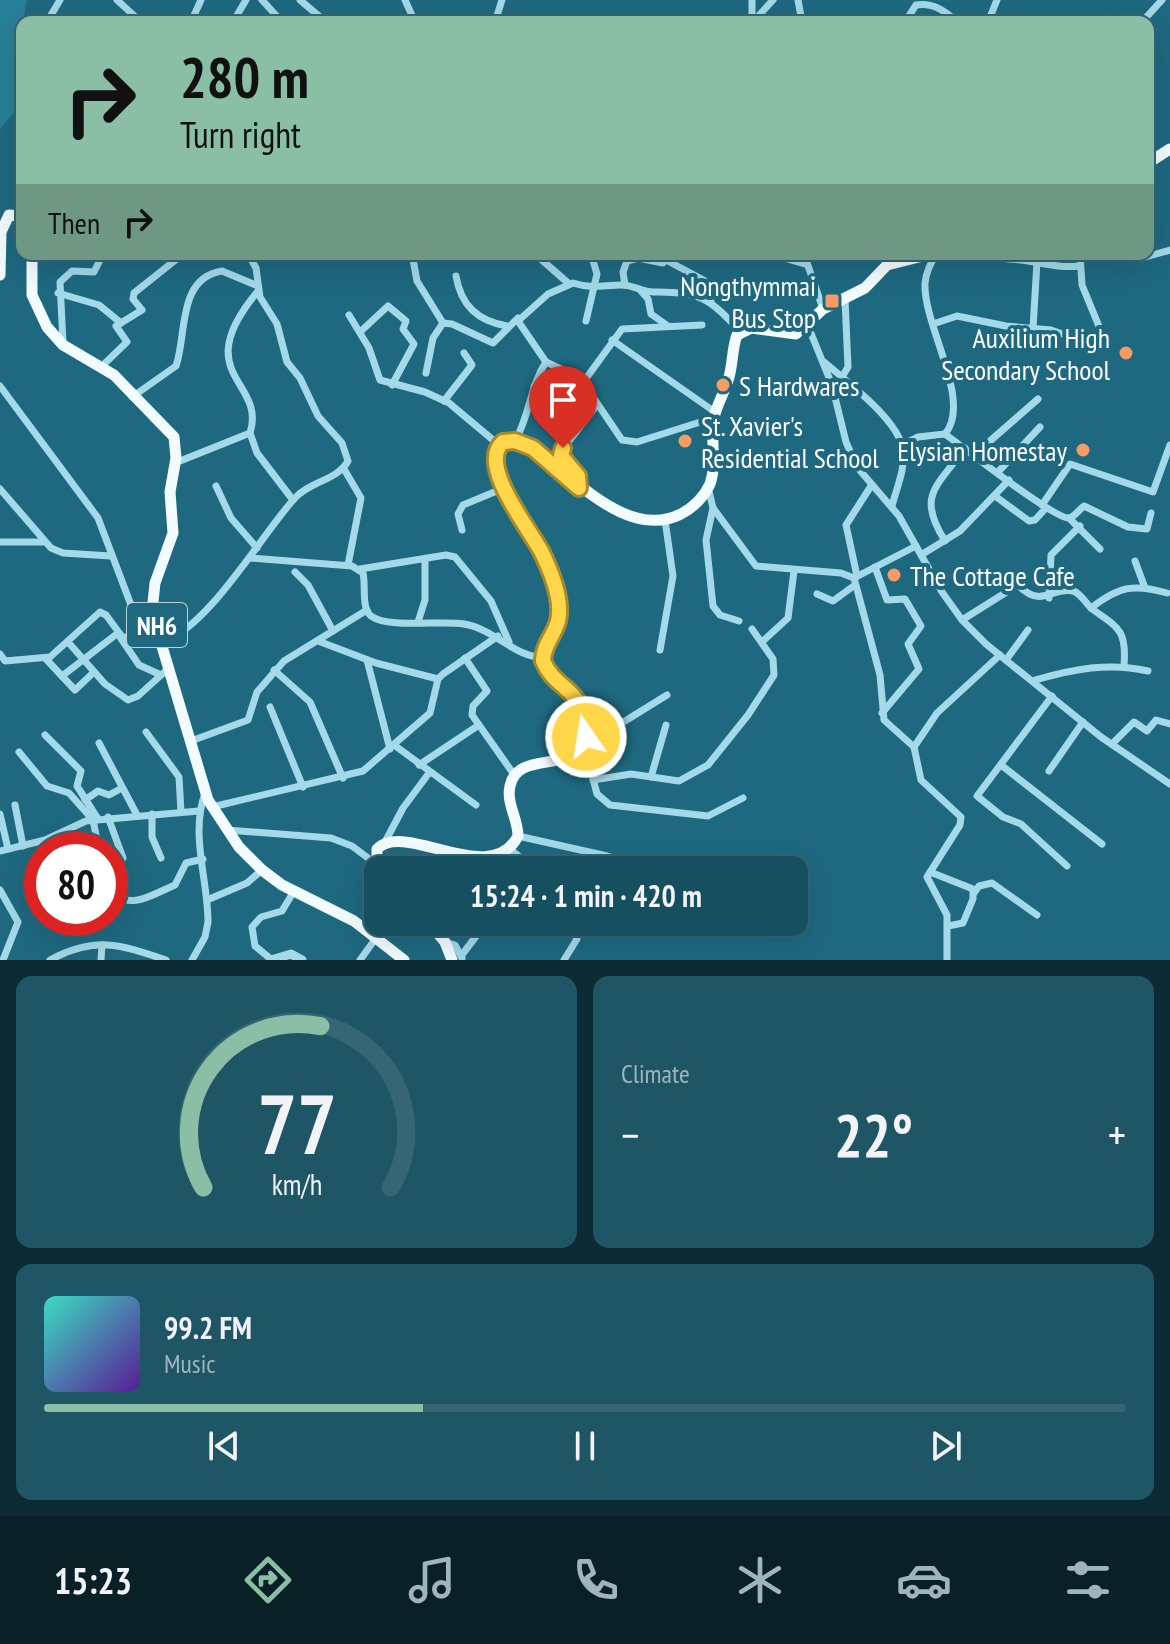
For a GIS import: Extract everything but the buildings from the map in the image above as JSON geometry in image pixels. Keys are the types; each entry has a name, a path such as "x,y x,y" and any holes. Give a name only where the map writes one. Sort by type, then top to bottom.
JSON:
{"highway":[{"path":"0,275 2,225 9,215 16,216"},
{"name":"NH6","path":"32,260 35,306 47,327 63,345 102,366 171,432 176,442 170,492 173,533 153,591 152,629 161,643 165,671 212,807 227,830 262,870 294,891 339,913 404,960"},
{"path":"379,856 377,852 385,842 466,854 506,851 518,836 509,796 515,776 526,767 571,757 584,744 586,730 577,698 549,671 543,657 559,618 556,594 539,548 504,488 494,461 499,445 515,441 540,453 579,488 636,517 665,520 694,506 708,487 713,469 714,415 728,380 734,341 740,332 759,329 788,336 808,326 823,309 865,288 887,265 908,260"},
{"path":"440,936 459,959"}],"street":[{"path":"117,0 134,16"},
{"path":"262,0 277,16"},
{"path":"300,0 317,16"},
{"path":"758,16 773,0"},
{"path":"986,0 996,4"},
{"path":"1147,16 1161,0"},
{"path":"909,16 916,5 923,4 936,7 949,16"},
{"path":"63,345 58,293 67,273 77,269 94,272 100,260"},
{"path":"102,366 127,342 127,336 115,328 142,310 133,299 134,293 175,260"},
{"path":"251,260 256,268 258,288 277,324 287,362 300,378 318,416 348,453 344,469 361,498 348,565"},
{"path":"413,260 417,281 443,323"},
{"path":"542,260 567,282 593,289 625,285 639,289 680,291 711,302 740,332"},
{"path":"586,321 597,274 593,260"},
{"path":"625,285 623,272 627,261 635,260"},
{"path":"673,260 709,283 711,302"},
{"path":"791,260 805,264"},
{"path":"805,260 823,309"},
{"path":"932,260 925,284 955,405 945,434"},
{"path":"1018,260 1059,268 1079,266"},
{"path":"933,324 952,315 1063,333 1091,346 1104,345 1080,260"},
{"path":"1033,328 1037,262"},
{"path":"132,397 176,366 188,301 204,279 222,271 258,288"},
{"path":"456,276 469,309 484,320 507,326"},
{"path":"443,323 452,324 490,343 507,326 567,282"},
{"path":"258,288 239,314 227,350 233,378 252,413 250,433 257,453 293,500"},
{"path":"639,289 648,299 651,314 668,326"},
{"path":"58,293 99,305 121,323"},
{"path":"842,377 848,367 845,299"},
{"path":"360,332 388,306 406,321 403,329 414,344 392,385"},
{"path":"349,315 373,356 380,380 444,401 499,445"},
{"path":"520,316 520,326 546,362 576,375 614,433 630,443 714,415"},
{"path":"426,373 433,338 443,323"},
{"path":"582,384 612,340 627,327 702,325"},
{"path":"808,326 822,360 852,457 871,486 892,506 962,620 1003,658 1035,680 1083,722 1170,784"},
{"path":"612,340 714,415"},
{"path":"444,401 472,365 464,353"},
{"path":"822,360 881,414 902,445 903,457 892,506"},
{"path":"515,441 529,413 534,386 546,362"},
{"path":"0,386 98,518 136,621 152,629"},
{"path":"534,386 584,421"},
{"path":"974,455 1038,399"},
{"path":"579,488 578,476 561,452 596,406"},
{"path":"998,472 1040,427"},
{"path":"175,463 250,433"},
{"path":"902,445 918,437 945,434 1044,506 1080,526 1100,549"},
{"path":"995,496 1029,521 1035,520 1070,464 1153,492 1170,445"},
{"path":"945,541 932,520 929,506 935,491 965,448"},
{"path":"161,643 191,626 250,558 293,500 310,485 344,469"},
{"path":"921,555 945,541 1009,480"},
{"path":"216,486 231,518 257,548"},
{"path":"871,486 846,525 855,580 880,675 882,713 891,728 914,747 921,780 957,812 961,821 927,881 944,906 948,926 947,960"},
{"path":"708,487 713,508 756,566 841,573 855,580"},
{"path":"462,530 458,514 463,505 504,488"},
{"path":"0,489 43,542 63,553 111,556"},
{"path":"1069,518 1088,506 1128,527 1147,529 1151,513"},
{"path":"713,508 706,540 713,606 720,615 739,621"},
{"path":"660,650 673,576 665,520"},
{"path":"1049,598 1051,555 1080,526"},
{"path":"0,542 43,542"},
{"path":"817,594 833,601 855,580 916,546"},
{"path":"250,558 348,565 360,569 455,557 491,601 510,644"},
{"path":"418,622 425,600 425,559"},
{"path":"1135,561 1145,588"},
{"path":"875,567 887,600 905,599 921,626 907,647 919,669 882,713"},
{"path":"360,569 367,610 378,619 462,623 498,636 522,655 543,657"},
{"path":"763,641 788,618 794,571"},
{"path":"295,572 308,585 333,631"},
{"path":"962,620 1016,587 1032,595 1049,598 1073,591 1120,630 1125,646 1124,665"},
{"path":"1091,608 1113,591 1145,588 1167,593"},
{"path":"191,741 248,720 257,692 274,670 367,610"},
{"path":"0,654 5,661 45,658 68,642 100,612 106,615 139,665 165,671"},
{"path":"119,635 126,638 152,629"},
{"path":"593,780 613,775 679,781 690,778 716,756 774,675 773,659 752,629"},
{"path":"914,747 937,713 1003,658 1028,630"},
{"path":"62,676 119,635"},
{"path":"212,807 363,771 430,713 438,679 498,636"},
{"path":"318,641 367,660 438,679"},
{"path":"68,642 94,672 128,700 165,671"},
{"path":"45,658 73,689 78,689 94,672"},
{"path":"465,658 487,691 471,709 515,776"},
{"path":"367,660 392,747 476,805"},
{"path":"1035,680 1083,667 1124,665 1148,671"},
{"path":"274,670 310,702 343,778"},
{"path":"586,730 625,721 667,695"},
{"path":"1052,696 979,799 1007,819 1021,824 1067,866"},
{"path":"270,707 303,787"},
{"path":"1112,744 1134,722 1147,731 1156,720 1170,724"},
{"path":"1049,771 1083,722"},
{"path":"419,765 479,725"},
{"path":"651,777 666,725"},
{"path":"146,732 179,777 181,812"},
{"path":"45,735 81,771 77,786 95,820 96,832"},
{"path":"99,743 137,815"},
{"path":"584,744 597,794 610,805 685,816 716,814 743,798"},
{"path":"19,752 47,786 69,793 95,820"},
{"path":"1001,765 1102,844"},
{"path":"385,842 403,808 429,773"},
{"path":"85,800 98,791 109,795 122,788"},
{"path":"192,960 205,937 207,900 199,811 205,793"},
{"path":"0,814 4,850 23,846 15,805"},
{"path":"65,832 108,817 199,811"},
{"path":"152,814 152,837 161,858"},
{"path":"108,817 113,832"},
{"path":"227,830 331,838 352,846 366,856"},
{"path":"518,836 607,856"},
{"path":"505,856 506,851 514,856"},
{"path":"128,902 175,885 186,863 203,859"},
{"path":"207,900 247,883 262,870"},
{"path":"930,872 969,886 974,893"},
{"path":"948,926 963,923 979,886 992,883 1037,915"},
{"path":"0,890 18,922 3,955"},
{"path":"294,891 282,911 261,917 252,927 255,946 272,960 291,954 302,960"},
{"path":"459,959 476,936"},
{"path":"564,960 577,939 575,936"},
{"path":"360,960 376,938"},
{"path":"50,960 78,946 102,945 166,960"},
{"path":"101,960 102,945"}],"shaded area":[{"path":"0,0 27,0 24,16 16,16 16,110 0,129"}],"place":[{"name":"Nongthymmai Bus Stop","path":"832,301"},
{"name":"Auxilium High Secondary School","path":"1126,353"},
{"name":"S Hardwares","path":"723,385"},
{"name":"St. Xavier's Residential School","path":"685,441"},
{"name":"Elysian Homestay","path":"1083,450"},
{"name":"The Cottage Cafe","path":"894,575"}],"route":[{"path":"563,448 561,456 578,476 579,488 526,444 503,442 496,448 494,461 501,482 539,548 551,576 559,618 544,649 543,661 577,698 584,717 586,737"}]}
